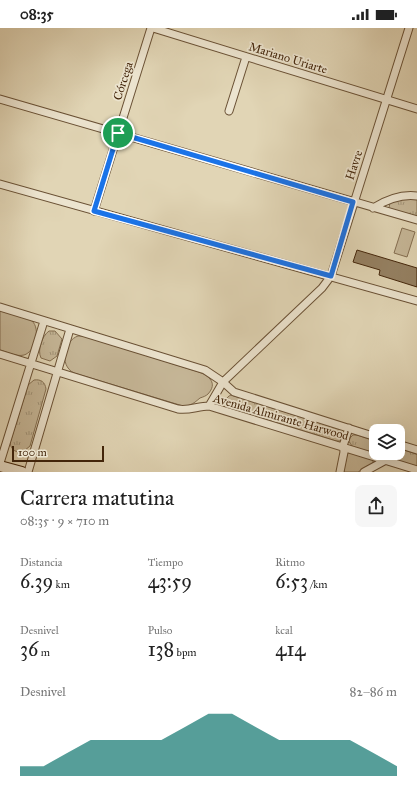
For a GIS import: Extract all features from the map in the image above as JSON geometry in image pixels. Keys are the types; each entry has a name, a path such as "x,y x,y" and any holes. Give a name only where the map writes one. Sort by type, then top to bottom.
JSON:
{"main road":[{"path":"0,466 22,472"}],"street":[{"name":"Mariano Uriarte","path":"152,28 417,109"},
{"name":"Córcega","path":"94,211 152,28"},
{"name":"Havre","path":"209,406 223,382 322,288 331,276 353,202 409,28"},
{"path":"229,111 246,57"},
{"path":"0,98 417,220"},
{"path":"0,184 417,301"},
{"path":"373,208 381,203 403,196 417,196"},
{"name":"Avenida Almirante Harwood","path":"0,307 204,370 223,382 234,392 369,435"},
{"path":"0,462 44,321"},
{"path":"28,472 70,329"},
{"name":"Avenida Almirante Harwood","path":"0,354 178,409 186,410 200,406 209,406 369,454"},
{"path":"340,472 344,452 343,446 349,428"},
{"path":"405,446 417,450"},
{"path":"364,472 386,460"},
{"name":"Avenida Almirante Harwood","path":"386,460 417,470"}],"green space":[{"path":"417,198 417,218 389,208 390,202"},
{"path":"402,228 415,232 407,257 394,253"},
{"path":"0,310 26,318 32,321 35,325 36,340 28,353 18,355 0,350"},
{"path":"49,331 55,331 62,339 57,356 50,361 41,358 40,355 42,340"},
{"path":"84,336 199,372 211,380 211,390 207,395 192,404 183,406 74,373 66,364 65,353 73,338"},
{"path":"34,380 39,380 45,384 46,389 30,446 24,451 17,452 12,448 10,443 28,385"},
{"path":"231,395 339,429 343,433 342,439 340,441 336,441 229,408 226,406 226,401"},
{"path":"353,435 357,435 369,439 369,452 353,447 349,442"},
{"path":"405,450 417,454 417,467 395,460 405,460"},
{"path":"348,451 369,459 369,460 373,460 373,463 358,472 344,472"}],"building":[{"path":"357,250 417,268 417,287 379,275 380,270 353,262"}],"route":[{"path":"118,133 353,202 331,276 94,211 118,133"}]}
